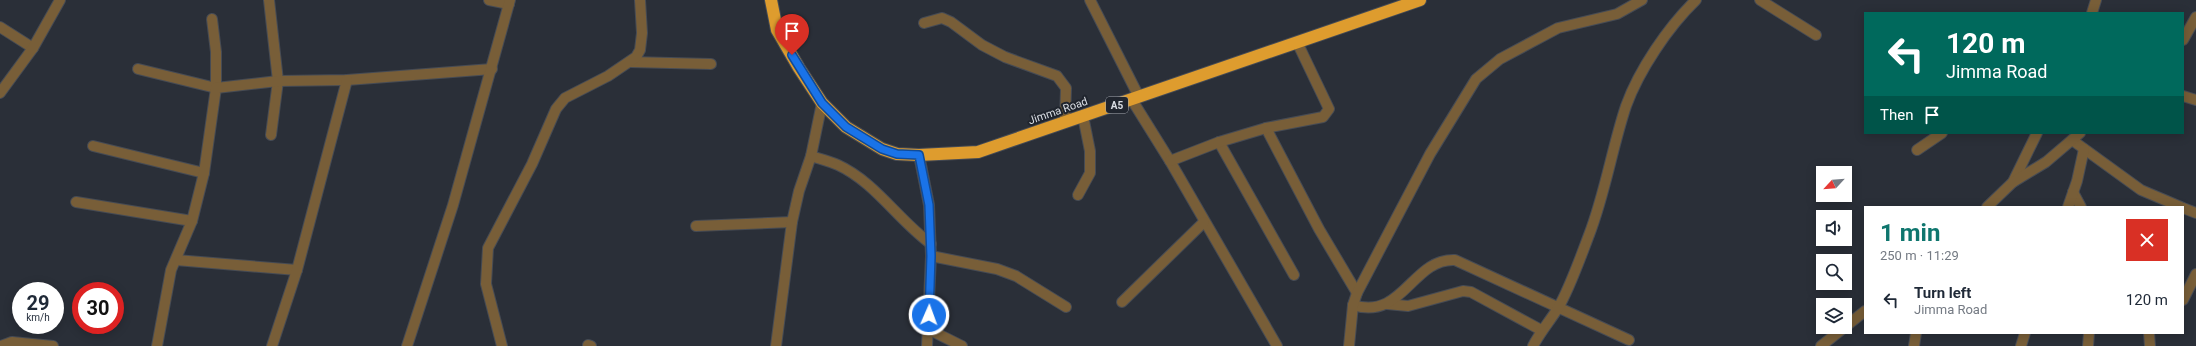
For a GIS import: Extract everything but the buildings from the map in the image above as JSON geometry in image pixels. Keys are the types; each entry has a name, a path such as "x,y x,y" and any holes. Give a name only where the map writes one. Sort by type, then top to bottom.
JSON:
{"highway":[{"name":"Jimma Road","path":"771,0 777,30 822,103 846,127 882,149 897,154 919,155 978,152 1420,0"}],"street":[{"path":"0,93 33,48 60,0"},
{"path":"269,0 278,82 271,135"},
{"path":"406,346 453,205 510,2 489,0"},
{"path":"502,346 486,284 488,248 532,164 556,109 565,98 630,62 636,57 640,50 640,0"},
{"path":"1090,0 1135,98 1204,222 1277,346"},
{"path":"1349,346 1353,305 1357,293 1430,154 1476,79 1500,59 1558,28 1617,14 1642,0"},
{"path":"1533,346 1558,307 1590,234 1626,106 1631,95 1661,42 1682,14 1696,0"},
{"path":"1760,0 1816,35"},
{"path":"2092,12 2096,0"},
{"path":"2184,38 2196,17"},
{"path":"924,23 942,18 951,22 982,45 1005,57 1057,76 1066,88 1065,122"},
{"path":"157,346 168,281 192,221 204,173 216,88 216,52 212,19"},
{"path":"0,27 33,48"},
{"path":"1170,161 1219,142 1266,128 1323,117 1329,109 1297,42"},
{"path":"630,62 711,64"},
{"path":"138,69 216,88 278,82 347,80 492,69"},
{"path":"272,346 297,270 347,80"},
{"path":"2184,96 2196,100"},
{"path":"776,346 792,222 799,190 811,156 822,103"},
{"path":"1078,196 1090,173 1090,151 1083,116"},
{"path":"1266,128 1319,229 1357,293"},
{"path":"1917,150 1941,134"},
{"path":"2013,182 2037,134"},
{"path":"1988,206 2013,182 2046,162 2079,134"},
{"path":"2072,140 2161,204 2175,206"},
{"path":"1219,142 1294,275"},
{"path":"93,146 204,173"},
{"path":"2068,206 2084,149"},
{"path":"919,155 928,195 931,244 927,346"},
{"path":"811,156 838,165 853,174 870,188 920,236 931,244"},
{"path":"2073,192 2080,206"},
{"path":"76,202 192,221"},
{"path":"2184,208 2196,213"},
{"path":"696,226 792,222"},
{"path":"1122,302 1204,222"},
{"path":"931,256 997,269 1016,276 1066,307"},
{"path":"1387,304 1430,267 1446,259 1455,260 1629,340"},
{"path":"176,260 297,270"},
{"path":"2184,298 2196,274"},
{"path":"1353,305 1371,308 1387,304 1408,306 1463,291 1471,292 1542,330"},
{"path":"1821,346 1864,313"},
{"path":"928,329 962,346"},
{"path":"1914,346 1916,334"},
{"path":"2021,346 2025,334"},
{"path":"2088,346 2089,334"},
{"path":"2150,334 2150,346"},
{"path":"1,346 12,342 53,346"}],"route":[{"path":"792,55 822,103 846,127 882,149 897,154 919,155 929,205 931,256 929,315"}]}
